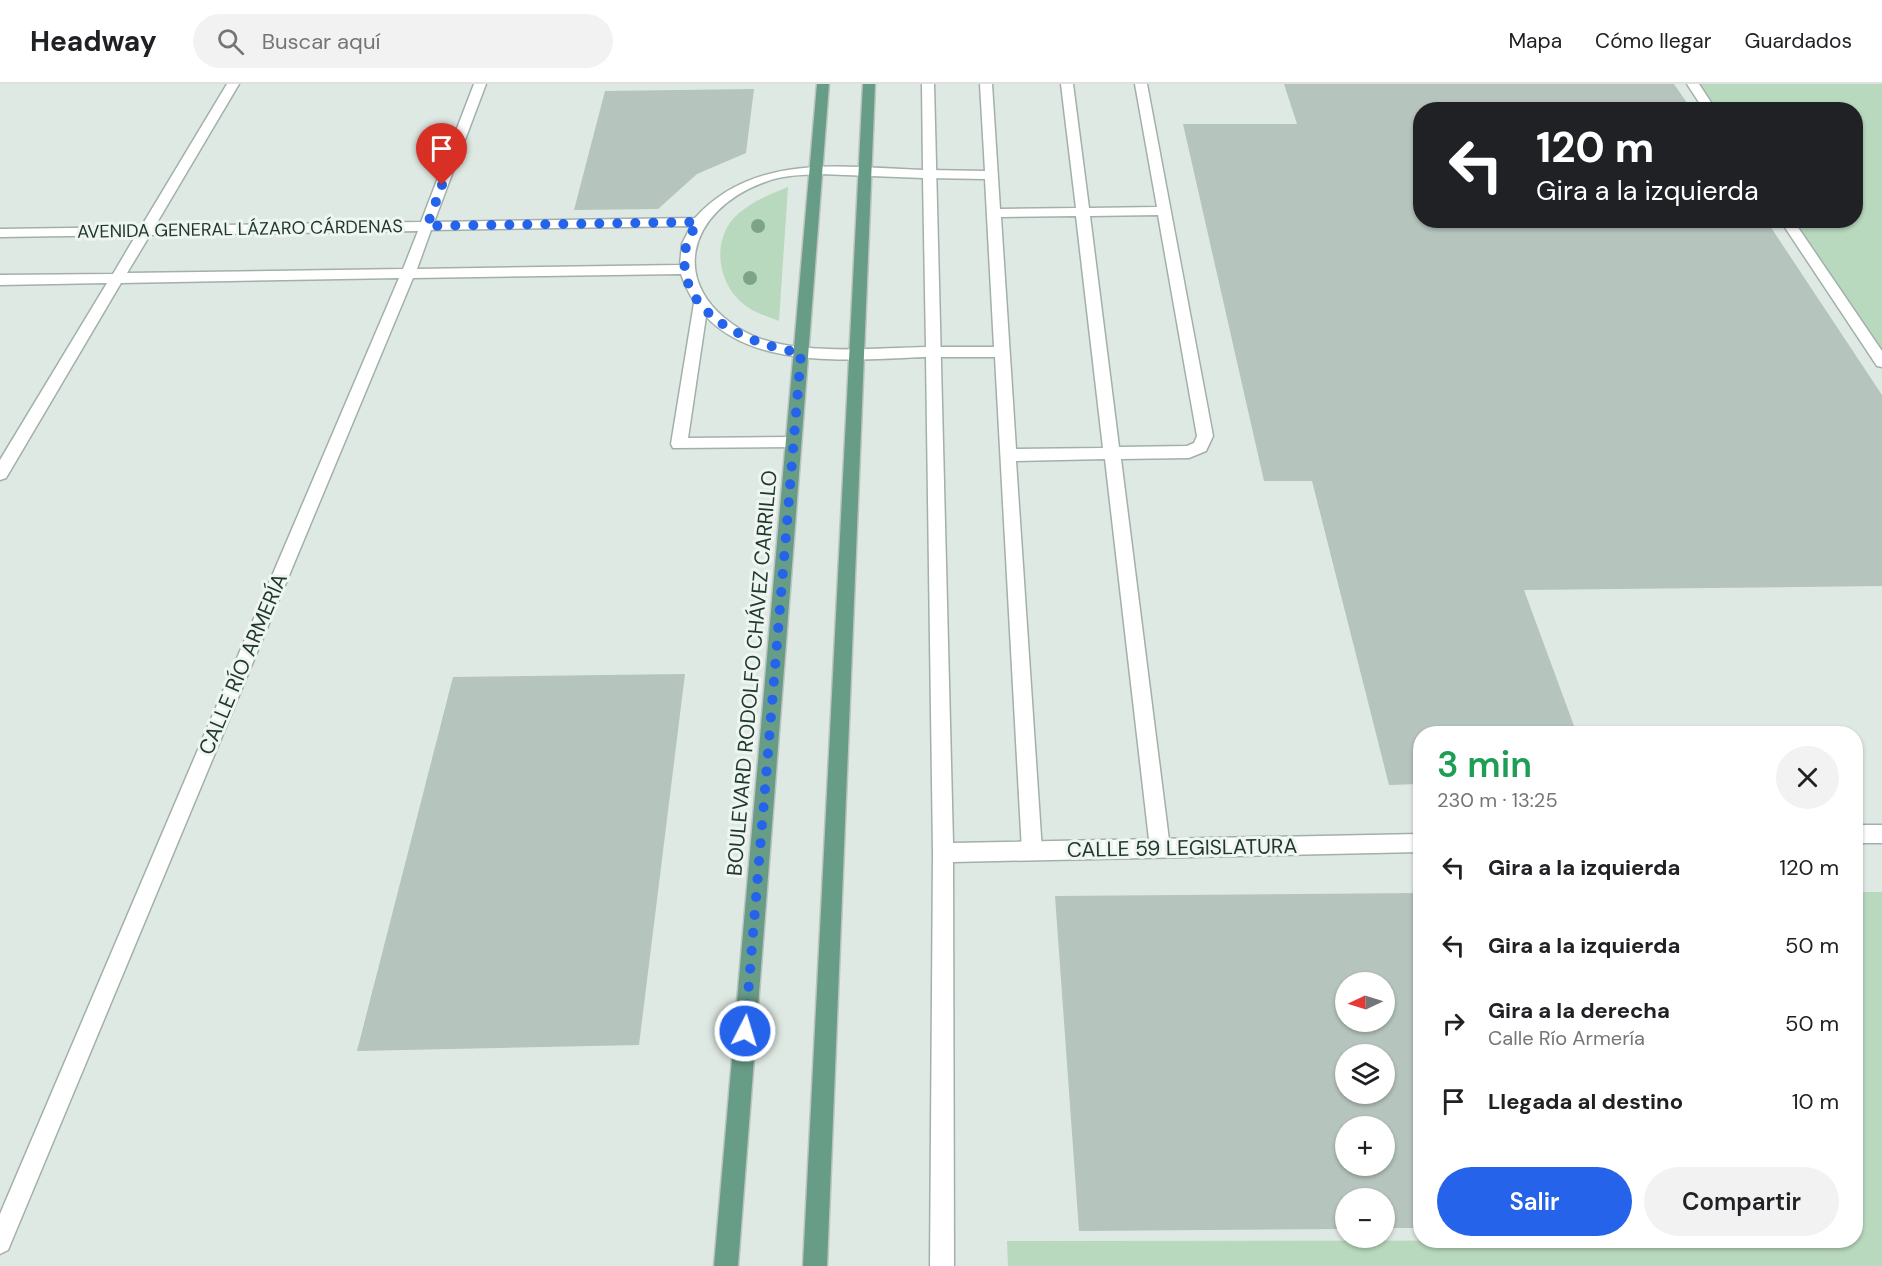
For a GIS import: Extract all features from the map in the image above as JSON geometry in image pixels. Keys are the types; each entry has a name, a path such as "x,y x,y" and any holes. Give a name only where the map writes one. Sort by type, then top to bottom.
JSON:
{"main road":[{"name":"BOULEVARD RODOLFO CHÁVEZ CARRILLO","path":"726,1266 814,171 823,84"},
{"path":"814,1266 869,84"}],"street":[{"path":"0,474 233,84"},
{"name":"CALLE RÍO ARMERÍA","path":"0,1242 408,274 480,84"},
{"path":"928,84 943,853 942,1266"},
{"path":"986,84 1032,851"},
{"path":"1067,84 1160,848"},
{"path":"1008,455 1189,452 1200,447 1204,436 1141,84"},
{"path":"1693,84 1705,102"},
{"path":"992,175 814,171 761,179 724,197 697,222 685,252 688,284 708,314 743,337 776,349 801,353 1002,352"},
{"path":"994,213 1164,211"},
{"name":"AVENIDA GENERAL LÁZARO CÁRDENAS","path":"0,233 697,222"},
{"path":"1791,228 1882,362"},
{"path":"0,280 687,269"},
{"path":"701,303 679,444 793,443"},
{"path":"1863,834 1882,834"},
{"name":"CALLE 59 LEGISLATURA","path":"943,853 1413,843"}],"green space":[{"path":"1700,84 1882,84 1882,349 1799,228 1863,228 1863,102 1712,102"},
{"path":"788,187 779,321 752,310 738,299 724,276 721,249 723,236 739,213 762,198"},
{"path":"1863,892 1882,892 1882,1266 1008,1266 1007,1241 1335,1241 1335,1248 1395,1248 1395,1241 1413,1241 1413,1248 1863,1248"}],"building":[{"path":"1284,84 1674,84 1686,102 1413,102 1413,228 1771,228 1882,395 1882,586 1524,590 1574,726 1413,726 1413,784 1389,785 1312,481 1264,481 1183,124 1297,124"},
{"path":"754,89 746,153 697,174 658,209 574,210 605,91"},
{"path":"685,674 639,1045 357,1051 453,677"},
{"path":"1413,893 1413,1228 1395,1228 1395,1188 1335,1188 1335,1229 1079,1231 1055,896"}],"route":[{"path":"442,185 427,226 697,222 685,252 688,284 708,314 743,337 776,349 801,353 745,1031"}]}
